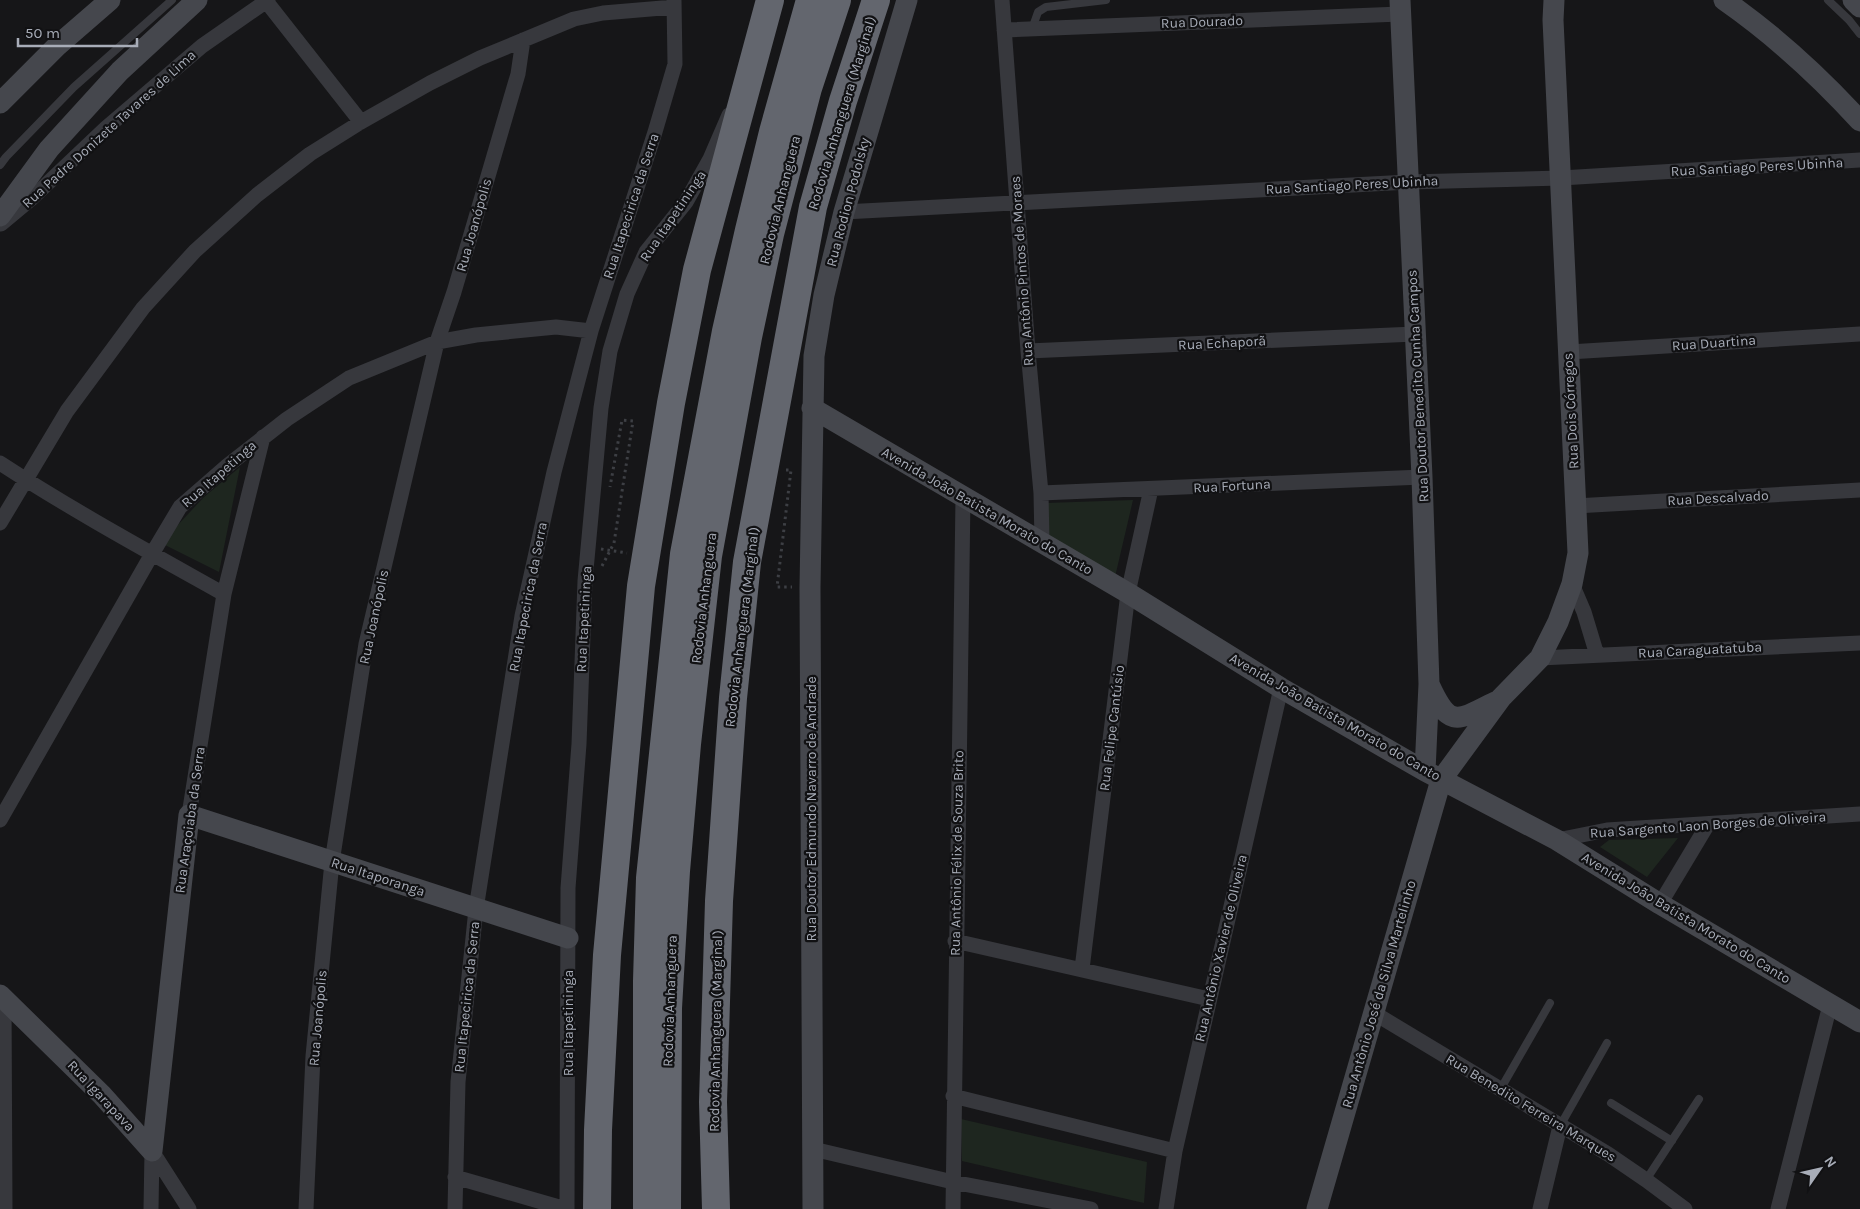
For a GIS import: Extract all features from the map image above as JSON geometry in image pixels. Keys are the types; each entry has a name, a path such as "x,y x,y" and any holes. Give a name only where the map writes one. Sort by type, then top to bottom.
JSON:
{"highway":[{"path":"597,1209 598,1130 607,954 641,586 671,403 697,270 770,0"},
{"name":"Rodovia Anhanguera","path":"647,1209 647,981 650,878 684,554 726,331 773,132 810,0"},
{"name":"Rodovia Anhanguera","path":"667,1209 668,1008 676,870 686,744 708,556 748,337 770,234 808,88 837,0"},
{"name":"Rodovia Anhanguera (Marginal)","path":"716,1209 713,1102 718,902 733,698 747,562 813,207 843,101 876,0"},
{"path":"636,1209 647,981"}],"street":[{"path":"0,103 57,46 110,0"},
{"path":"0,216 49,149 87,107 120,71 197,0"},
{"path":"267,0 360,122"},
{"name":"Rua Padre Donizete Tavares de Lima","path":"0,225 31,199 106,128 202,46 267,0"},
{"name":"Rua Rodion Podolsky","path":"812,408 814,356 824,295 844,212 907,0"},
{"name":"Rua Antônio Pintos de Moraes","path":"1002,0 1028,351 1041,493 1042,542"},
{"name":"Rua Dois Córregos","path":"1433,775 1464,749 1501,698 1540,658 1558,622 1572,584 1578,553 1560,178 1554,0"},
{"path":"1724,0 1766,31 1803,62 1860,121"},
{"path":"1853,0 1860,6"},
{"path":"0,524 66,411 143,308 194,251 257,196 310,154 360,122 430,83 480,58 574,19 603,13 674,4"},
{"name":"Rua Itapecirica da Serra","path":"455,1209 458,1082 476,909 522,616 554,472 591,331 675,64 674,4"},
{"name":"Rua Dourado","path":"1004,30 1400,7"},
{"name":"Rua Doutor Benedito Cunha Campos","path":"1400,7 1422,477 1429,684 1427,731 1433,775"},
{"name":"Rua Joanópolis","path":"306,1209 313,1056 332,862 366,644 437,342 457,283 518,74 524,40"},
{"name":"Rua Itapetininga","path":"567,1209 569,870 579,744 585,581 601,408 610,351 627,294 646,252 686,202 710,159 720,133 752,66"},
{"name":"Rua Santiago Peres Ubinha","path":"844,212 1409,182 1560,178 1860,160"},
{"name":"Rua Itapetinga","path":"0,820 180,507 263,437 349,378 437,342 556,327 591,331"},
{"name":"Rua Echaporã","path":"1028,351 1415,334"},
{"name":"Rua Duartina","path":"1568,352 1860,334"},
{"name":"Avenida João Batista Morato do Canto","path":"812,408 1042,542 1281,688 1433,775 1557,840 1660,904 1860,1022"},
{"name":"Rua Doutor Edmundo Navarro de Andrade","path":"812,408 810,608 813,1209"},
{"name":"Rua Araçoiaba da Serra","path":"151,1209 152,1151 189,815 224,594 263,437"},
{"path":"0,463 152,554 224,594"},
{"name":"Rua Fortuna","path":"1041,493 1422,477"},
{"name":"Rua Felipe Cantúsio","path":"1082,969 1128,594 1151,489"},
{"name":"Rua Descalvado","path":"1575,506 1860,490"},
{"name":"Rua Antônio Félix de Souza Brito","path":"953,1209 955,941 963,497"},
{"path":"1572,584 1584,612 1597,656"},
{"name":"Rua Caraguatatuba","path":"1540,658 1860,643"},
{"path":"1429,684 1442,710 1460,724 1464,749"},
{"name":"Rua Antônio Xavier de Oliveira","path":"1166,1209 1175,1152 1281,688"},
{"path":"1427,731 1438,722 1453,717 1470,715 1501,698"},
{"name":"Rua Antônio José da Silva Martelinho","path":"1318,1209 1374,1013 1433,775"},
{"name":"Rua Sargento Laon Borges de Oliveira","path":"1557,840 1607,830 1860,814"},
{"name":"Rua Itaporanga","path":"189,815 568,938"},
{"path":"1660,904 1708,824"},
{"path":"955,941 1209,999"},
{"path":"2,996 4,1209"},
{"name":"Rua Igarapava","path":"2,996 102,1095 152,1151 189,1209"},
{"path":"1778,1209 1830,1005"},
{"name":"Rua Benedito Ferreira Marques","path":"1374,1013 1608,1154 1685,1209"},
{"path":"953,1096 1175,1152"},
{"path":"1540,1209 1560,1126"},
{"path":"813,1149 953,1182 1091,1209"},
{"path":"455,1177 567,1209"}],"lane":[{"path":"0,165 6,156 74,86 172,0"},
{"path":"1032,29 1038,12 1043,8 1083,1 1106,0"},
{"path":"1828,0 1849,20 1860,34"},
{"path":"1500,1090 1550,1003"},
{"path":"1560,1126 1607,1042"},
{"path":"1646,1180 1699,1099"},
{"path":"1611,1103 1672,1141"}],"shaded area":[{"path":"240,467 219,572 161,543 204,497"},
{"path":"1133,500 1115,577 1048,539 1046,503"},
{"path":"1678,838 1647,877 1600,847 1609,840"},
{"path":"961,1119 1147,1162 1144,1203 962,1161"}]}
